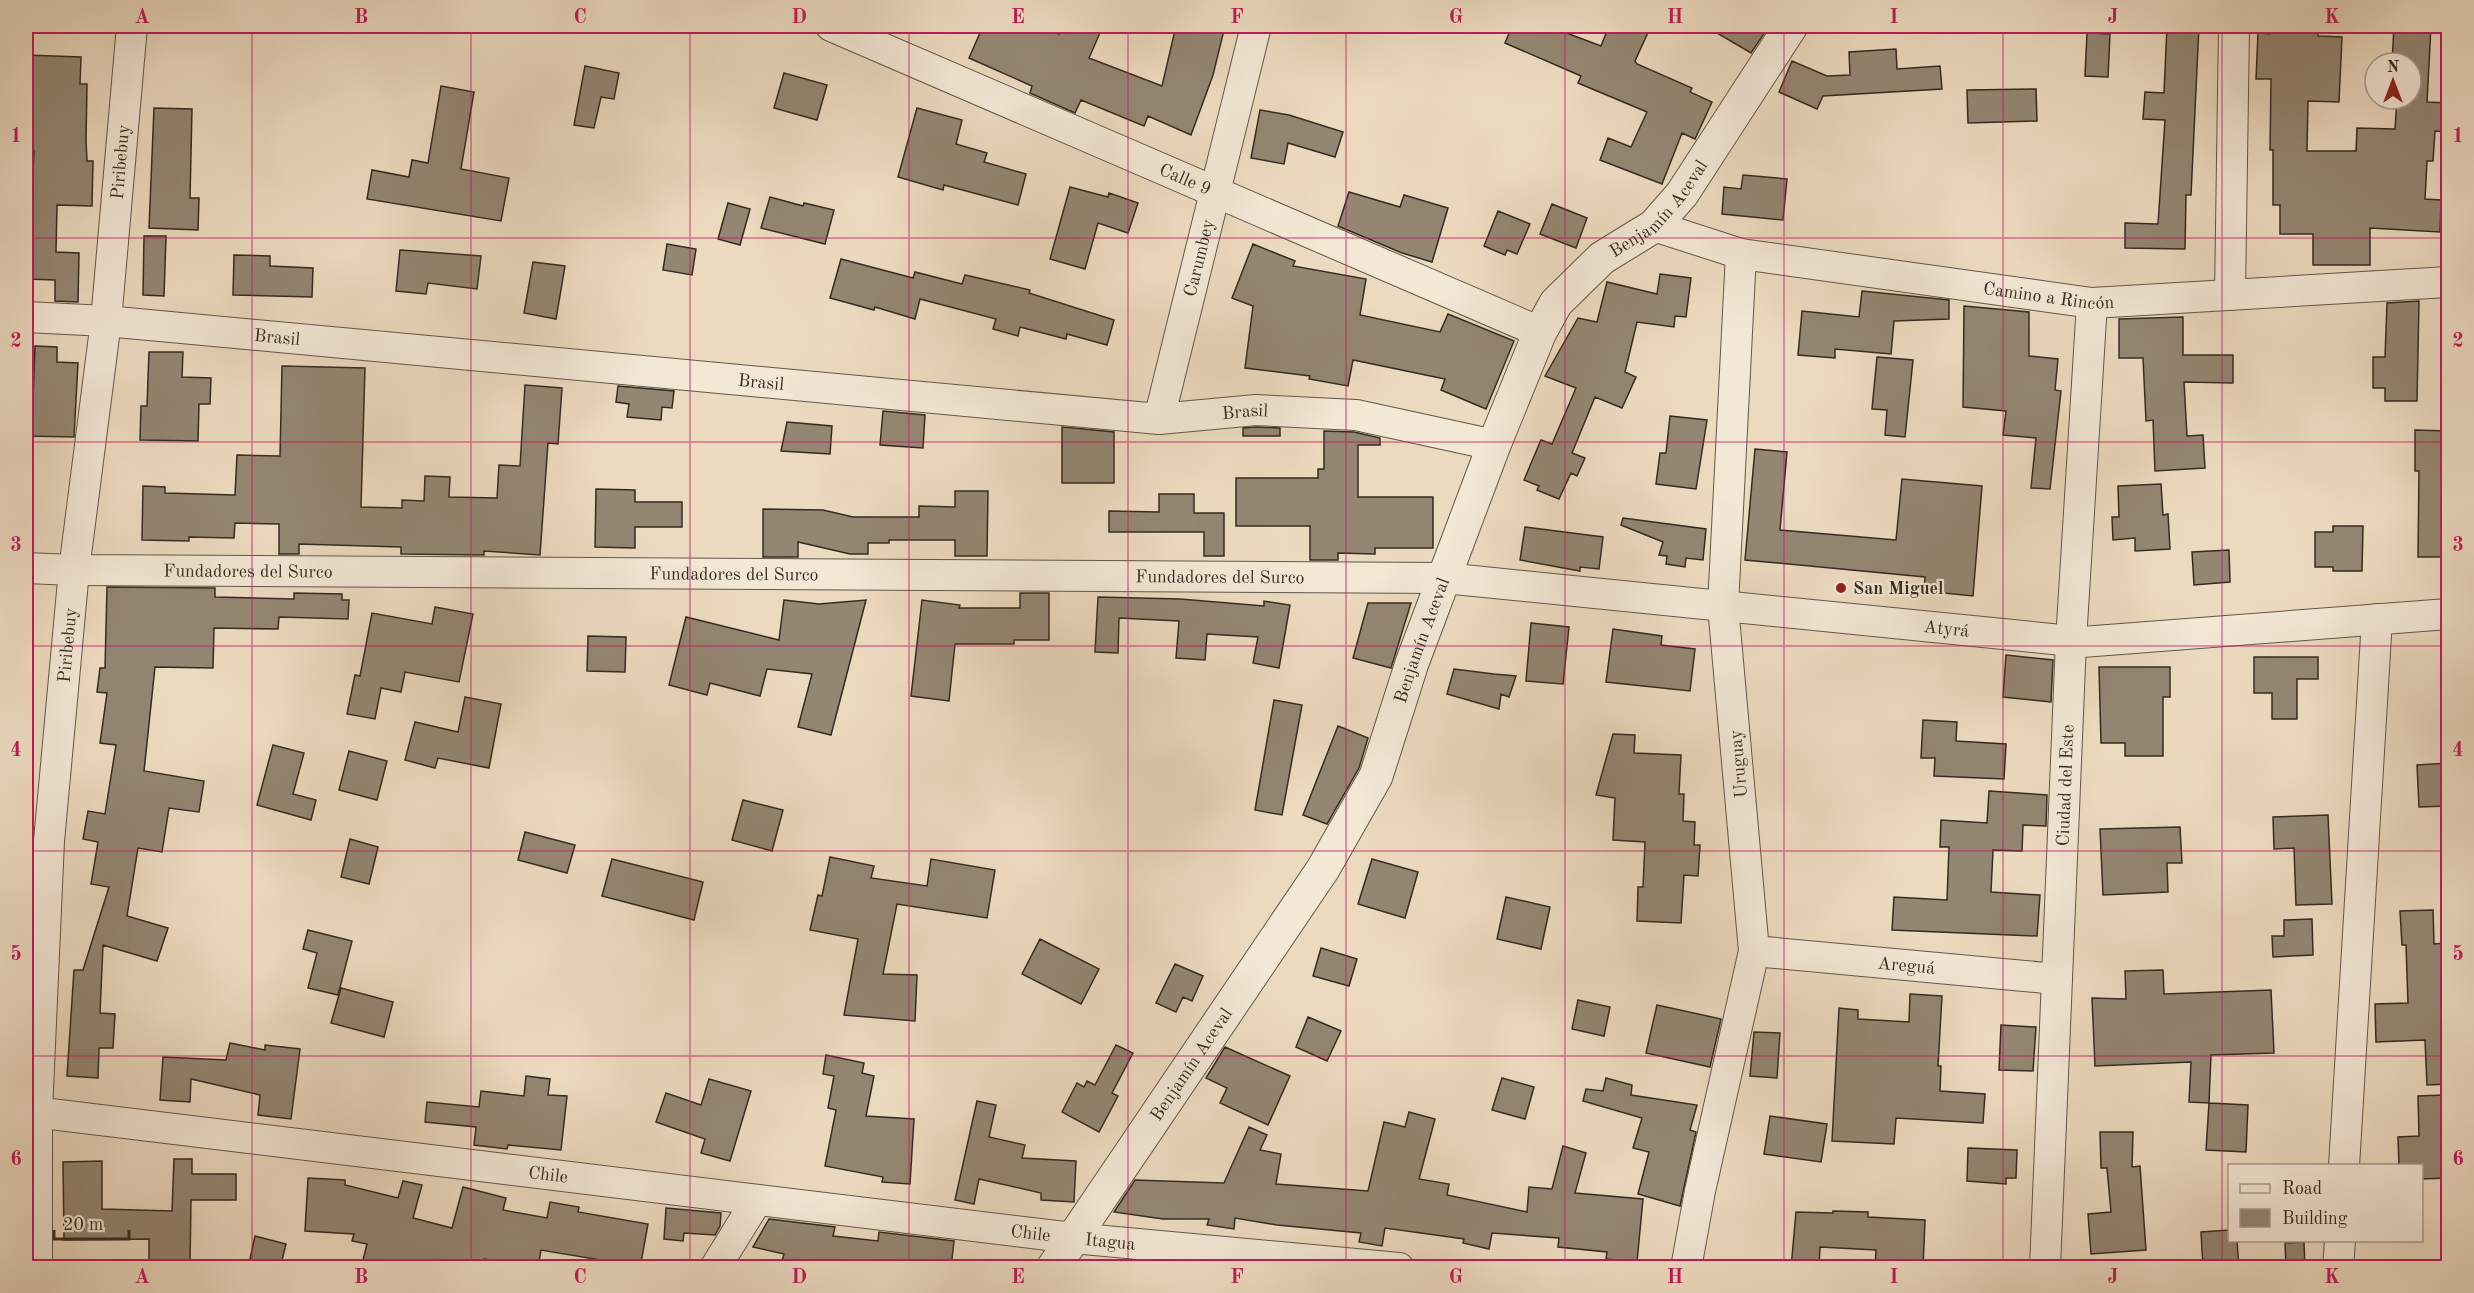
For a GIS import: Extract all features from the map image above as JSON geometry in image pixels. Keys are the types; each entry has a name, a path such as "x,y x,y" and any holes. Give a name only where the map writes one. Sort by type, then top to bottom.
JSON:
{"street":[{"name":"Piribebuy","path":"37,1268 31,1112 49,841 74,570 106,321 132,26"},
{"name":"Calle 9","path":"831,26 1540,332"},
{"name":"Carumbey","path":"1159,419 1256,26"},
{"name":"Benjamín Aceval","path":"1053,1268 1323,869 1376,776 1412,663 1494,445 1540,332 1556,303 1602,258 1654,226 1682,194 1791,26"},
{"path":"2230,295 2234,26"},
{"name":"Camino a Rincón","path":"1654,226 1741,254 2092,303 2448,282"},
{"name":"Uruguay","path":"1686,1268 1700,1191 1754,951 1723,606 1741,254"},
{"name":"Ciudad del Este","path":"2045,1268 2071,641 2092,303"},
{"name":"Brasil","path":"26,317 106,321 1159,419 1256,410 1356,415 1494,445"},
{"name":"Fundadores del Surco","path":"26,568 1444,578"},
{"name":"Atyrá","path":"1444,578 2082,642 2448,614"},
{"path":"2344,1164 2376,619"},
{"name":"Areguá","path":"1754,951 2057,979"},
{"name":"Chile","path":"31,1112 1073,1238"},
{"path":"716,1268 757,1200"},
{"name":"Itagua","path":"1073,1238 1399,1268"},
{"path":"2338,1268 2340,1242"}],"building":[{"path":"983,26 1040,26 1059,34 1063,26 1103,26 1089,58 1162,86 1176,26 1225,26 1213,75 1191,135 1148,116 1144,126 1081,100 1075,113 1030,93 1032,86 969,58"},
{"path":"1512,26 1548,26 1601,46 1609,26 1651,26 1635,61 1637,64 1692,88 1690,92 1712,102 1695,139 1682,133 1662,184 1600,160 1608,138 1631,147 1647,112 1578,83 1581,76 1505,43"},
{"path":"1705,26 1769,26 1751,53"},
{"path":"2167,26 2199,26 2191,195 2186,195 2185,249 2125,248 2125,223 2158,224 2165,120 2143,119 2145,92 2164,93"},
{"path":"2270,26 2318,26 2318,36 2342,37 2339,102 2308,101 2307,151 2356,151 2357,128 2395,129 2396,111 2423,111 2423,51 2393,51 2394,26 2431,26 2427,102 2448,103 2447,132 2435,131 2433,161 2427,161 2425,199 2441,200 2440,232 2370,228 2370,265 2313,265 2313,234 2280,234 2280,205 2273,205 2273,150 2270,150 2271,79 2256,79 2258,33 2270,34"},
{"path":"2087,33 2110,34 2108,77 2085,76"},
{"path":"1896,49 1897,69 1940,66 1942,89 1823,96 1817,109 1779,92 1792,61 1827,76 1850,75 1849,52"},
{"path":"26,55 81,57 80,84 87,84 86,140 87,161 93,161 92,206 57,205 56,252 79,253 78,302 55,301 55,280 28,279 34,151 26,151"},
{"path":"585,66 619,73 614,99 601,97 594,128 574,125"},
{"path":"784,73 827,85 817,120 774,108"},
{"path":"441,86 474,92 461,169 509,178 501,221 367,199 372,170 409,177 412,160 428,163"},
{"path":"2036,89 2037,121 1968,123 1967,90"},
{"path":"154,108 192,109 190,198 199,198 198,230 149,228"},
{"path":"917,108 962,120 956,144 987,153 984,162 1026,174 1018,205 944,185 943,190 898,177"},
{"path":"1260,110 1289,115 1343,132 1335,157 1288,143 1284,164 1251,158"},
{"path":"1743,175 1787,179 1783,220 1722,214 1724,187 1741,189"},
{"path":"1070,187 1108,197 1109,193 1138,203 1128,233 1098,223 1085,269 1050,259"},
{"path":"1349,192 1400,207 1404,195 1448,208 1432,262 1402,253 1338,226"},
{"path":"770,197 803,206 804,203 834,210 825,244 761,228"},
{"path":"728,203 750,209 740,245 718,239"},
{"path":"1552,204 1587,218 1576,248 1540,234"},
{"path":"1498,211 1530,224 1517,254 1507,250 1505,255 1484,246"},
{"path":"144,236 166,236 164,296 143,295"},
{"path":"667,244 696,249 692,275 663,270"},
{"path":"1253,244 1295,261 1293,266 1366,279 1360,315 1440,332 1448,314 1514,341 1486,409 1441,390 1445,379 1353,360 1348,386 1309,379 1310,376 1245,368 1253,306 1232,298"},
{"path":"400,250 481,256 477,289 428,283 426,294 396,291"},
{"path":"234,255 270,256 270,266 313,268 312,297 233,295"},
{"path":"841,259 913,278 915,272 962,284 965,275 1030,290 1029,293 1114,320 1107,345 1067,334 1066,339 1020,327 1018,336 993,329 996,319 920,299 915,319 875,307 874,310 830,298"},
{"path":"533,262 565,266 556,319 524,313"},
{"path":"1660,274 1691,278 1686,317 1675,316 1674,327 1637,322 1625,372 1636,377 1622,408 1595,397 1572,453 1585,458 1577,476 1571,473 1559,499 1537,490 1539,486 1524,480 1541,440 1552,444 1576,388 1545,376 1578,318 1597,322 1607,282 1657,294"},
{"path":"1862,291 1949,300 1949,319 1894,321 1891,354 1835,349 1835,358 1798,355 1802,311 1859,317"},
{"path":"2419,301 2417,401 2385,401 2385,388 2373,388 2373,357 2385,357 2387,303"},
{"path":"1964,306 2029,312 2029,356 2058,359 2055,390 2061,391 2050,489 2031,488 2036,438 2003,435 2006,411 1963,407"},
{"path":"2183,317 2183,355 2233,355 2233,383 2184,382 2187,436 2203,435 2205,468 2155,471 2153,420 2146,421 2143,358 2119,358 2119,319"},
{"path":"35,346 57,347 57,362 78,363 74,437 26,436 26,400 33,400"},
{"path":"149,352 183,352 182,377 211,378 210,404 199,404 198,441 140,440 141,406 147,406"},
{"path":"1877,357 1913,360 1905,437 1885,435 1887,410 1872,409"},
{"path":"282,366 365,368 361,507 402,508 402,500 424,501 425,476 450,477 449,497 497,498 499,465 520,466 525,385 562,388 558,444 548,443 540,555 484,551 484,555 401,554 401,547 299,544 299,554 279,554 279,524 235,523 234,538 189,537 189,541 142,540 143,486 165,487 165,493 235,495 237,455 280,456"},
{"path":"618,386 674,391 672,408 662,407 661,420 627,417 629,404 616,402"},
{"path":"883,411 925,415 923,448 880,445"},
{"path":"1670,416 1707,420 1696,489 1656,484 1660,453 1666,453"},
{"path":"787,422 832,426 830,454 781,451"},
{"path":"1062,427 1114,432 1114,483 1062,483"},
{"path":"1243,428 1280,428 1280,436 1243,436"},
{"path":"2415,430 2448,431 2448,557 2418,557 2419,471 2415,471"},
{"path":"1324,431 1354,432 1380,438 1380,445 1358,445 1358,497 1433,497 1433,548 1375,548 1375,554 1338,553 1338,560 1310,560 1310,526 1236,526 1236,478 1318,478 1318,469 1324,469"},
{"path":"1755,449 1787,452 1780,530 1896,540 1902,479 1982,486 1973,596 1924,591 1925,577 1745,560"},
{"path":"2161,484 2163,515 2168,514 2170,549 2135,551 2135,538 2113,540 2112,517 2119,517 2118,486"},
{"path":"596,489 635,490 635,502 682,502 682,527 635,527 635,548 595,547"},
{"path":"955,491 988,491 987,556 955,556 955,540 889,540 889,543 868,543 868,554 850,554 798,542 798,557 763,557 763,509 823,510 853,517 919,517 919,506 955,507"},
{"path":"1159,494 1194,494 1194,513 1224,513 1224,556 1204,556 1204,532 1109,532 1109,511 1159,512"},
{"path":"1623,518 1706,529 1703,560 1686,558 1685,567 1666,564 1667,556 1659,555 1663,542 1621,525"},
{"path":"2333,526 2363,526 2362,571 2333,571 2333,567 2315,567 2315,532 2333,532"},
{"path":"1525,527 1603,537 1599,569 1580,567 1580,571 1520,560"},
{"path":"2229,550 2230,582 2194,585 2192,552"},
{"path":"107,587 215,588 215,597 294,599 294,593 342,594 342,600 349,600 348,619 279,617 278,629 214,628 213,668 155,667 144,771 204,781 199,812 169,808 162,852 138,848 127,916 168,928 157,961 103,945 100,1013 115,1014 113,1048 99,1048 98,1078 67,1076 74,970 83,970 109,887 91,884 98,842 83,839 88,811 105,814 116,745 100,743 107,693 97,692 100,668 105,668"},
{"path":"1020,593 1049,593 1049,640 1014,640 1014,644 955,644 949,701 911,696 922,600 960,605 959,608 1020,608"},
{"path":"1098,597 1180,599 1264,606 1264,601 1290,605 1279,668 1253,663 1258,637 1207,634 1205,660 1176,658 1179,621 1119,618 1118,653 1095,652"},
{"path":"784,600 819,604 866,600 831,735 798,727 812,674 767,669 760,696 710,683 707,695 669,685 686,617 779,640"},
{"path":"1368,603 1411,603 1391,668 1353,658"},
{"path":"435,607 473,614 459,682 405,672 401,692 381,688 375,719 347,714 355,675 360,676 372,613 432,624"},
{"path":"1531,623 1569,627 1563,684 1526,681"},
{"path":"1613,629 1662,636 1661,645 1695,649 1690,691 1606,682"},
{"path":"588,636 626,637 625,672 587,671"},
{"path":"2006,655 2053,660 2051,702 2003,697"},
{"path":"2254,657 2318,657 2318,679 2297,679 2297,719 2272,719 2272,693 2254,693"},
{"path":"2099,667 2170,667 2170,697 2163,697 2163,756 2125,756 2125,743 2101,743"},
{"path":"1454,669 1516,676 1509,697 1501,694 1499,709 1447,694"},
{"path":"465,697 501,704 489,768 438,758 435,768 405,760 415,722 458,732"},
{"path":"1274,700 1302,705 1282,815 1255,810"},
{"path":"1923,720 1957,722 1956,741 2006,744 2004,779 1934,776 1935,758 1921,758"},
{"path":"1338,726 1368,738 1359,768 1327,824 1303,815"},
{"path":"1613,734 1635,735 1634,753 1681,755 1679,794 1684,794 1683,821 1695,822 1694,845 1700,845 1698,876 1684,875 1681,923 1637,921 1638,887 1643,887 1645,842 1613,840 1615,798 1596,795"},
{"path":"273,745 304,753 293,794 316,800 311,820 257,805"},
{"path":"349,751 387,761 377,800 339,790"},
{"path":"2448,763 2448,806 2419,807 2417,765"},
{"path":"1989,791 2047,795 2046,826 2023,825 2022,851 1993,850 1991,892 2040,895 2037,936 1892,930 1894,897 1947,900 1949,847 1940,847 1941,820 1987,823"},
{"path":"743,800 783,810 772,851 732,840"},
{"path":"2328,815 2332,904 2296,905 2294,848 2274,849 2273,817"},
{"path":"2180,827 2182,863 2167,863 2168,892 2103,895 2100,829"},
{"path":"525,832 575,845 567,873 518,860"},
{"path":"350,839 378,847 369,884 341,877"},
{"path":"830,857 874,866 871,878 927,886 931,859 995,870 987,918 897,904 883,974 917,975 915,1021 844,1015 858,939 810,930 818,895 822,896"},
{"path":"612,859 703,882 694,920 602,896"},
{"path":"1372,859 1418,872 1405,918 1358,904"},
{"path":"1506,897 1550,907 1541,949 1497,939"},
{"path":"2433,910 2434,944 2448,943 2448,987 2445,988 2446,998 2443,999 2445,1045 2448,1045 2448,1084 2427,1085 2425,1040 2376,1042 2375,1004 2408,1003 2406,945 2402,945 2400,911"},
{"path":"2312,919 2313,955 2273,957 2272,936 2284,936 2284,920"},
{"path":"308,930 352,941 338,995 308,988 317,953 303,949"},
{"path":"1040,939 1099,969 1081,1004 1022,974"},
{"path":"1321,948 1357,959 1349,986 1313,976"},
{"path":"1175,964 1203,976 1192,1001 1183,997 1176,1012 1156,1003"},
{"path":"2163,970 2164,994 2271,990 2274,1053 2211,1055 2209,1103 2189,1102 2191,1062 2095,1066 2092,998 2126,999 2125,971"},
{"path":"341,988 393,1002 384,1037 331,1023"},
{"path":"1910,994 1942,996 1938,1066 1941,1066 1940,1091 1985,1094 1983,1123 1896,1118 1894,1144 1832,1141 1839,1008 1858,1010 1858,1019 1909,1022"},
{"path":"1578,1000 1610,1007 1604,1036 1572,1029"},
{"path":"1657,1005 1721,1019 1710,1067 1646,1053"},
{"path":"1308,1017 1341,1031 1327,1061 1296,1047"},
{"path":"2001,1025 2036,1027 2033,1071 1999,1070"},
{"path":"1754,1032 1780,1033 1777,1078 1750,1076"},
{"path":"230,1043 265,1050 265,1045 300,1049 291,1119 258,1115 260,1095 191,1079 190,1102 160,1100 163,1057 226,1060"},
{"path":"1116,1045 1133,1053 1112,1093 1118,1096 1099,1132 1062,1112 1077,1083 1084,1087 1087,1081 1095,1085"},
{"path":"1225,1047 1290,1076 1268,1125 1220,1103 1227,1088 1206,1078"},
{"path":"826,1055 864,1063 862,1073 874,1076 866,1116 914,1119 910,1184 882,1182 883,1177 825,1166 836,1110 828,1108 834,1076 823,1074"},
{"path":"526,1076 550,1079 548,1095 567,1096 561,1150 508,1145 507,1149 474,1145 476,1127 425,1122 427,1102 479,1107 481,1091 524,1096"},
{"path":"1502,1078 1534,1087 1525,1119 1492,1110"},
{"path":"1606,1078 1632,1085 1631,1095 1697,1105 1690,1130 1696,1132 1680,1206 1638,1194 1649,1152 1633,1148 1642,1118 1583,1101 1586,1089 1603,1091"},
{"path":"709,1079 751,1091 730,1161 701,1153 705,1139 656,1122 666,1093 701,1105"},
{"path":"2444,1095 2448,1178 2423,1179 2423,1164 2399,1164 2398,1137 2419,1136 2418,1096"},
{"path":"977,1101 996,1105 989,1137 1025,1145 1022,1158 1076,1161 1074,1202 1041,1200 1041,1193 979,1179 974,1204 955,1200"},
{"path":"2209,1103 2248,1105 2246,1152 2206,1150"},
{"path":"1409,1112 1435,1119 1419,1179 1449,1184 1447,1195 1527,1212 1529,1187 1552,1189 1563,1146 1586,1153 1575,1193 1643,1199 1637,1262 1606,1259 1607,1252 1558,1247 1559,1238 1492,1233 1489,1249 1463,1243 1464,1239 1385,1228 1382,1246 1359,1242 1361,1233 1277,1225 1235,1218 1234,1229 1207,1225 1209,1219 1163,1219 1114,1212 1135,1180 1224,1183 1249,1127 1267,1135 1260,1150 1281,1154 1276,1184 1368,1191 1384,1122 1405,1127"},
{"path":"1770,1116 1827,1124 1821,1162 1764,1154"},
{"path":"2100,1132 2133,1132 2132,1167 2140,1166 2146,1250 2091,1254 2088,1214 2111,1212 2107,1168 2101,1168"},
{"path":"1968,1148 2017,1150 2016,1178 2006,1178 2006,1184 1967,1181"},
{"path":"174,1159 192,1159 192,1174 236,1174 236,1200 191,1200 190,1264 149,1264 149,1239 64,1240 63,1162 102,1161 102,1209 172,1211"},
{"path":"308,1178 345,1180 345,1185 398,1198 403,1181 422,1185 413,1218 452,1228 463,1187 506,1198 503,1210 547,1218 550,1202 579,1207 578,1212 648,1224 640,1268 600,1268 601,1260 541,1250 538,1268 484,1259 482,1268 361,1268 367,1244 352,1241 354,1234 305,1231"},
{"path":"666,1208 721,1213 720,1226 715,1235 684,1233 683,1241 664,1239"},
{"path":"1833,1211 1868,1212 1868,1217 1925,1220 1923,1268 1875,1268 1876,1250 1820,1247 1819,1268 1791,1268 1796,1212 1833,1213"},
{"path":"769,1219 835,1227 833,1236 878,1241 879,1232 954,1241 951,1268 780,1268 784,1254 753,1247"},
{"path":"2228,1230 2228,1242 2237,1242 2239,1268 2203,1268 2201,1232"},
{"path":"255,1236 286,1244 280,1268 248,1268"},
{"path":"2304,1242 2305,1268 2286,1268 2285,1243"}],"place":[{"name":"San Miguel","path":"1841,588"}]}
